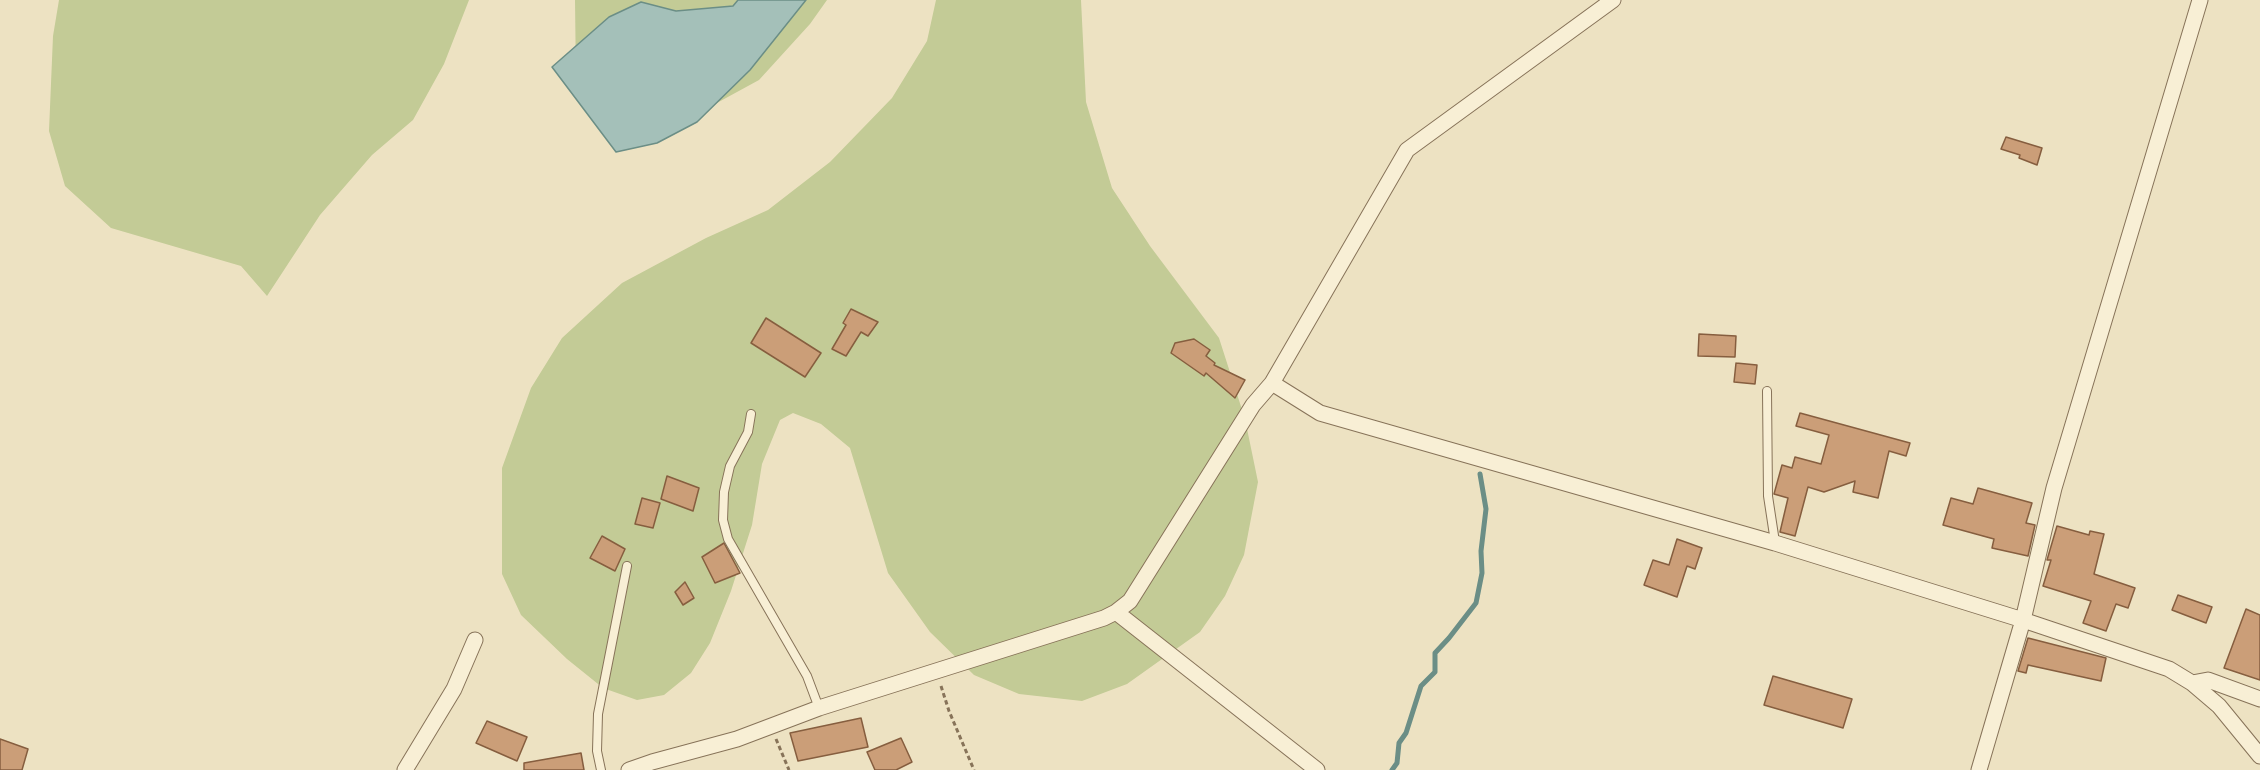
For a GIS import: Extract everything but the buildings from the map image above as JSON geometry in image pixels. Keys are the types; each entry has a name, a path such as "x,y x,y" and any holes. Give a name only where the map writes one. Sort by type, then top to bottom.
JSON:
{"street":[{"path":"629,770 737,739 819,708 1104,618 1116,612 1130,601 1253,405 1272,383 1407,150 1613,0"},
{"path":"1979,770 2023,620 2054,488 2200,0"},
{"path":"1272,383 1320,413 1775,543 2023,620 2169,669 2192,683 2219,706 2260,756"},
{"path":"1116,612 1317,770"},
{"path":"405,770 454,689 475,640"},
{"path":"2192,683 2208,680 2260,699"}],"lane":[{"path":"1767,392 1768,496 1775,543"},
{"path":"751,414 748,432 730,466 724,492 723,520 728,539 807,676 819,708"},
{"path":"601,770 597,751 598,714 627,566"}],"path":[{"path":"937,670 949,711 974,770"},
{"path":"771,726 789,770"}],"green space":[{"path":"59,0 469,0 444,64 413,120 372,155 320,215 267,296 241,266 111,228 65,186 49,131 53,36"},
{"path":"575,0 827,0 810,24 759,80 682,122 606,132 590,118 576,82"},
{"path":"936,0 1081,0 1086,102 1112,188 1150,246 1219,338 1245,419 1258,482 1244,555 1225,596 1200,632 1127,684 1082,701 1019,694 974,675 930,632 888,573 850,448 821,424 793,413 780,420 762,464 752,525 731,591 710,643 691,673 664,695 637,700 603,688 567,659 521,615 502,574 502,468 531,388 562,338 622,283 706,238 768,210 830,162 892,98 927,41"}],"water":[{"path":"738,0 806,0 750,70 697,122 657,143 616,152 552,67 609,17 641,2 676,11 733,6"}],"waterway":[{"path":"1392,770 1397,763 1399,743 1406,733 1421,686 1435,672 1435,653 1476,603 1482,573 1481,551 1486,509 1480,474"}]}
